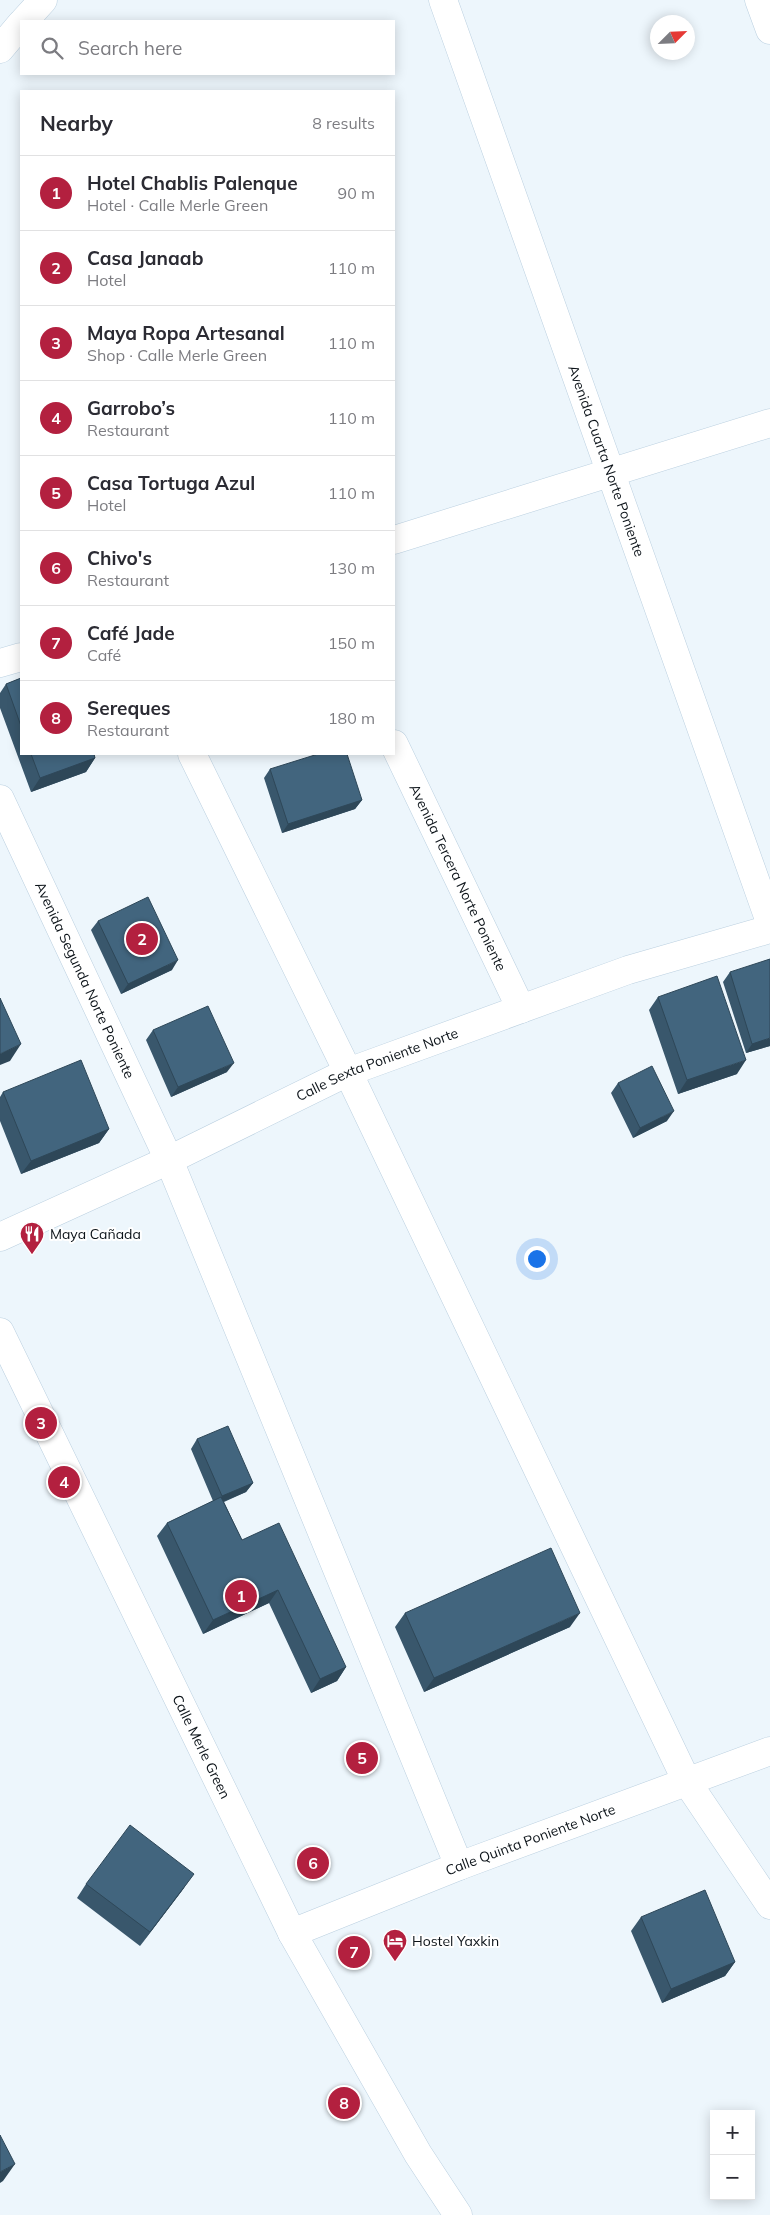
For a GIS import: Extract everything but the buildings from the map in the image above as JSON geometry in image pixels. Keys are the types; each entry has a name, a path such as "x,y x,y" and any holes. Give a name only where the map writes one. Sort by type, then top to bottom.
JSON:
{"street":[{"path":"25,20 42,0"},
{"name":"Avenida Cuarta Norte Poniente","path":"442,0 770,922"},
{"path":"759,0 770,30"},
{"path":"0,49 20,25"},
{"path":"395,540 770,423"},
{"path":"0,663 20,657"},
{"name":"Avenida Tercera Norte Poniente","path":"395,746 520,1009"},
{"path":"192,755 348,1072 687,1782 770,1905"},
{"name":"Avenida Segunda Norte Poniente","path":"0,799 169,1160 459,1866"},
{"name":"Calle Sexta Poniente Norte","path":"0,1237 169,1160 348,1072 628,970 770,929"},
{"name":"Calle Merle Green","path":"0,1332 292,1932 418,2154 458,2215"},
{"name":"Calle Quinta Poniente Norte","path":"292,1932 459,1866 770,1751"}],"place":[{"name":"Casa Janaab","path":"142,939"},
{"name":"Maya Cañada","path":"32,1255"},
{"name":"Maya Ropa Artesanal","path":"41,1423"},
{"name":"Garrobo’s","path":"64,1482"},
{"name":"Hotel Chablis Palenque","path":"241,1596"},
{"name":"Casa Tortuga Azul","path":"362,1758"},
{"name":"Chivo's","path":"313,1863"},
{"name":"Café Jade","path":"354,1952"},
{"name":"Hostel Yaxkin","path":"395,1962"},
{"name":"Sereques","path":"344,2103"}]}
